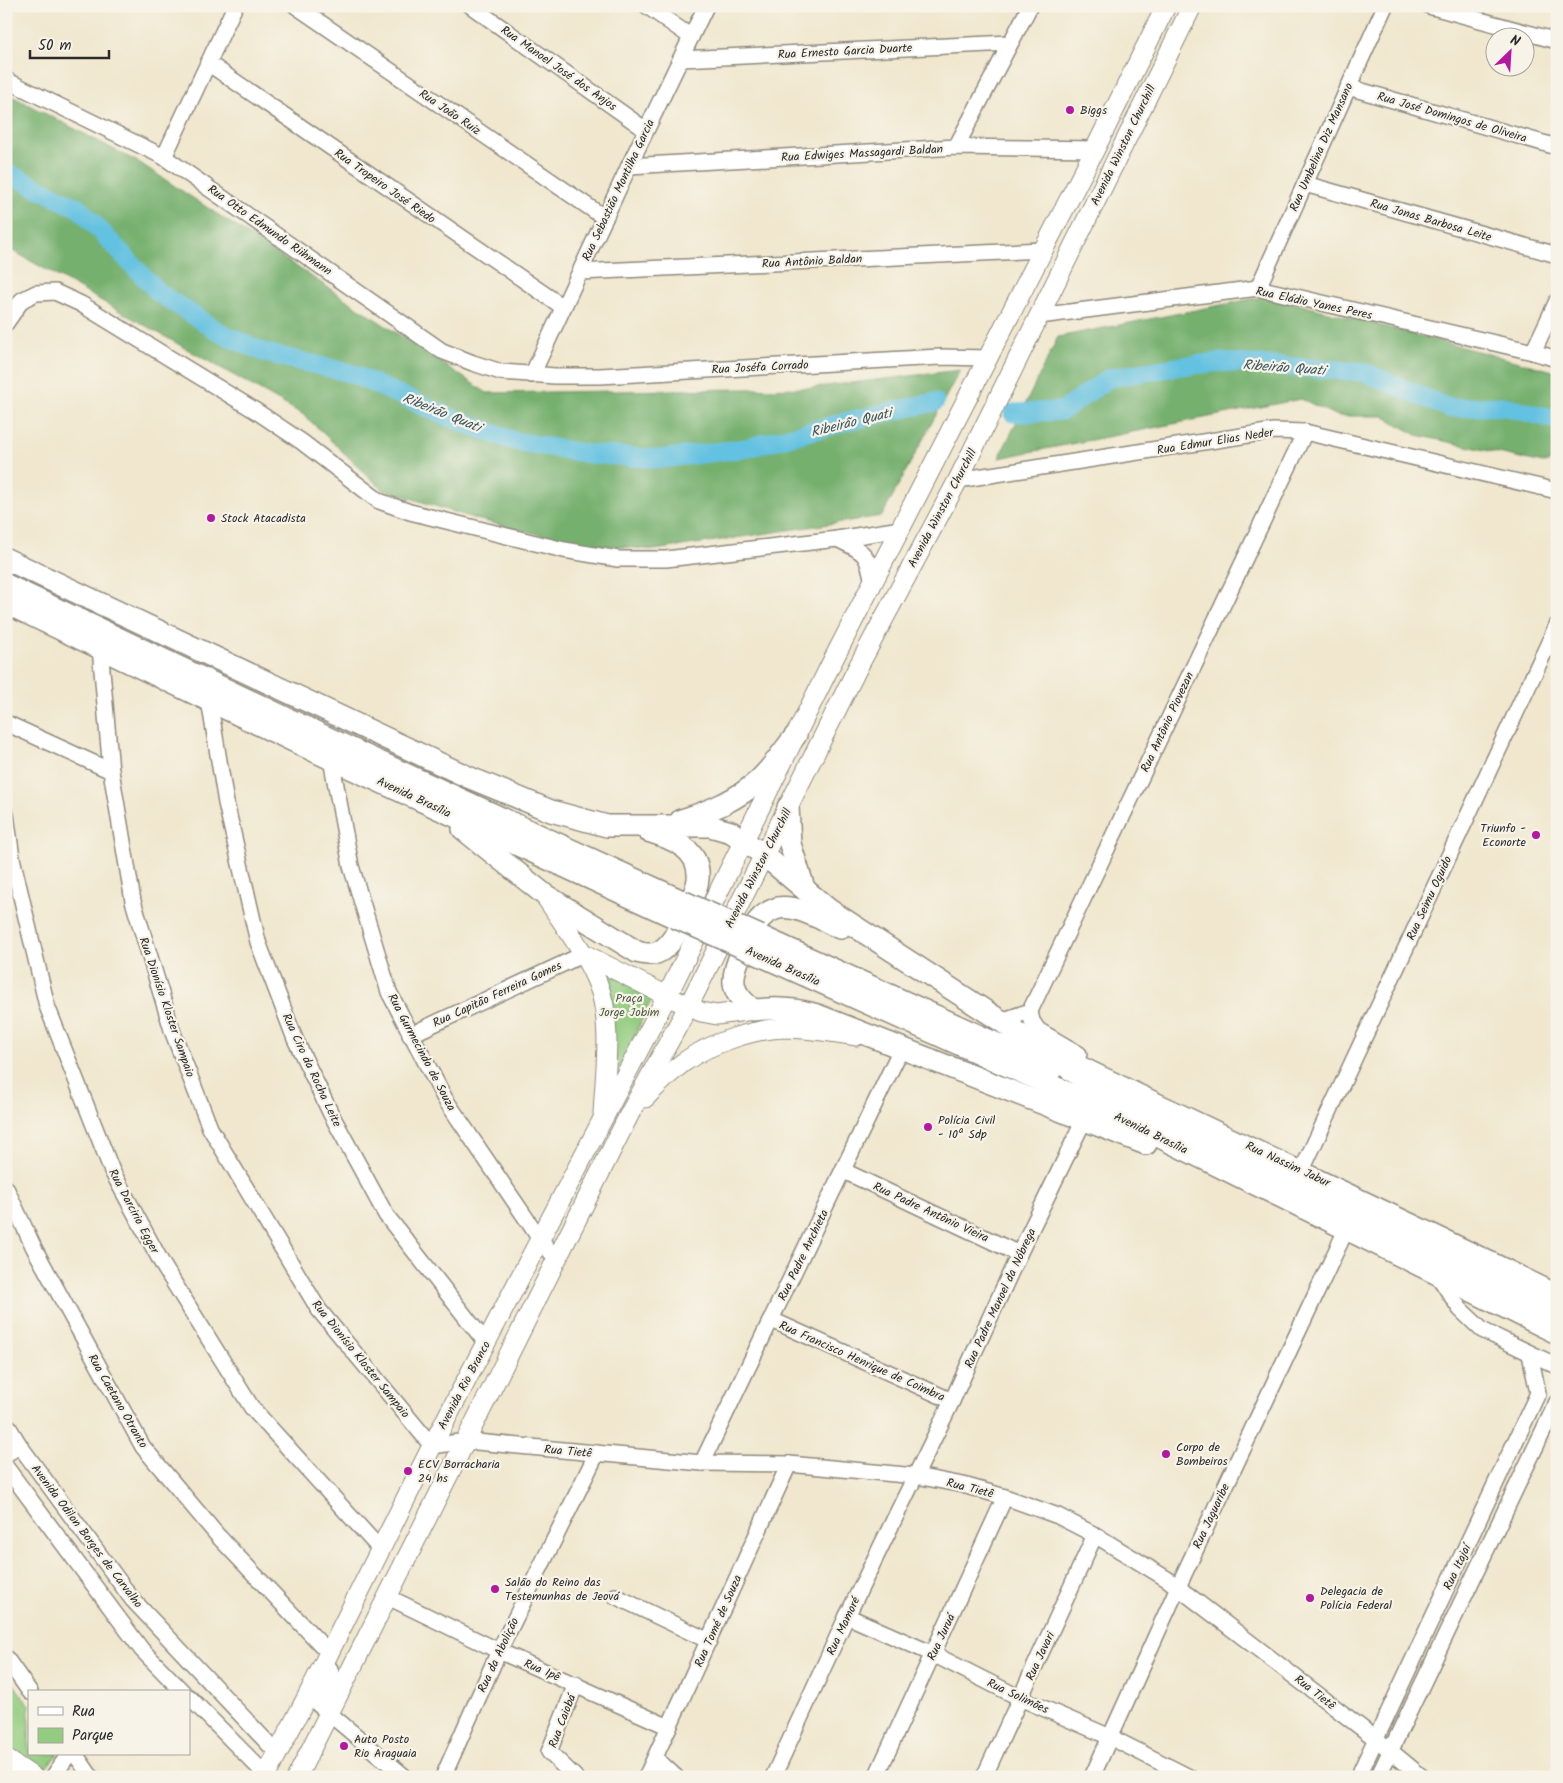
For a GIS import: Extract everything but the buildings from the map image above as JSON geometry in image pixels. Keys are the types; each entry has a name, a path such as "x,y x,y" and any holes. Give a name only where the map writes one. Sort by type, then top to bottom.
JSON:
{"highway":[{"path":"6,559 468,777 551,811 607,826 710,826 732,832 764,855 828,909 1019,1034 1099,1082"},
{"name":"Avenida Brasília","path":"6,585 364,755 678,909"},
{"name":"Avenida Brasília","path":"6,603 331,759 430,804 756,944 1093,1104 1557,1333"},
{"path":"278,686 364,755"},
{"path":"659,826 696,816 729,801 758,781 796,736"},
{"path":"430,804 500,857 545,895 637,952 654,954 663,950 675,936 695,890 698,870 696,863 686,848 678,842 666,836 636,827"},
{"path":"788,807 790,844 805,891"},
{"path":"894,951 799,910 788,908 769,911 757,923 739,956 734,972 734,983 737,994 753,1010 800,1009 1265,1190"},
{"name":"Avenida Brasília","path":"756,944 1099,1082 1557,1311"},
{"path":"1524,1296 1557,1303"}],"main road":[{"name":"Avenida Winston Churchill","path":"667,996 796,736 1166,6"},
{"name":"Avenida Winston Churchill","path":"688,1007 858,667 958,480 1192,6"},
{"path":"1095,148 1101,153 1107,175"},
{"path":"545,895 584,954 599,985 604,1007 607,1060 603,1119"},
{"path":"584,954 701,1012 717,1015 753,1010"},
{"name":"Avenida Rio Branco","path":"266,1776 432,1446 667,996"},
{"name":"Avenida Rio Branco","path":"297,1777 631,1111 688,1007"},
{"path":"631,1111 684,1062 718,1044 746,1034 786,1028 853,1036 897,1046"},
{"path":"6,1759 34,1777"}],"street":[{"path":"164,156 235,6"},
{"name":"Rua João Ruiz","path":"296,6 605,218"},
{"name":"Rua Manoel José dos Anjos","path":"471,6 646,130"},
{"path":"647,6 691,37"},
{"name":"Rua Sebastião Montilha Garcia","path":"532,375 706,6"},
{"path":"956,147 1030,6"},
{"name":"Rua Umbelina Diz Mansano","path":"1258,288 1385,6"},
{"path":"1429,6 1557,42"},
{"name":"Rua Ernesto Garcia Duarte","path":"680,59 1010,43"},
{"name":"Rua Tropeiro José Riedo","path":"208,63 563,307"},
{"name":"Rua Otto Edmundo Riihmann","path":"6,80 164,156 442,350 501,372 532,375"},
{"name":"Rua José Domingos de Oliveira","path":"1348,87 1557,147"},
{"name":"Rua Edwiges Massagardi Baldan","path":"629,166 956,147 1095,148"},
{"name":"Rua Jonas Barbosa Leite","path":"1305,184 1557,255"},
{"name":"Rua Antônio Baldan","path":"580,272 1043,250"},
{"name":"Rua Eládio Yanes Peres","path":"1039,316 1258,288 1557,359"},
{"path":"6,323 22,300 36,293 55,292 81,304 256,411 302,442 380,500 410,512 564,550 618,558 666,559 837,540 901,529"},
{"path":"1533,352 1557,301"},
{"name":"Rua Joséfa Corrado","path":"532,375 600,376 940,357 988,358"},
{"name":"Rua Edmur Elias Neder","path":"958,480 1274,431 1305,432 1557,491"},
{"name":"Rua Antônio Piovezan","path":"1030,1011 1305,432"},
{"path":"837,540 856,548 870,561 873,584"},
{"name":"Rua Seimu Oguido","path":"1302,1170 1557,625"},
{"name":"Rua Dionísio Kloster Sampaio","path":"100,648 111,771 133,901 173,1033 210,1128 319,1310 432,1446"},
{"name":"Rua Ciro da Rocha Leite","path":"208,700 226,803 258,942 295,1039 331,1114 386,1215 486,1343"},
{"path":"6,723 111,771"},
{"name":"Rua Gurmecindo de Souza","path":"331,759 351,866 389,992 445,1099 540,1239 557,1260"},
{"name":"Rua Darcirio Egger","path":"6,814 12,858 47,1006 112,1171 164,1267 252,1408 380,1549"},
{"name":"Rua Capitão Ferreira Gomes","path":"410,1035 584,954"},
{"path":"1001,1021 1030,1011 1032,1021 1038,1030 1084,1056 1099,1082"},
{"name":"Rua Padre Anchieta","path":"702,1463 844,1171 897,1046"},
{"name":"Rua Nassim Jabur","path":"1099,1082 1302,1170 1557,1292"},
{"name":"Rua Padre Manoel da Nóbrega","path":"916,1476 1019,1254 1084,1120"},
{"name":"Rua Padre Antônio Vieira","path":"844,1171 1019,1254"},
{"name":"Rua Caetano Otranto","path":"6,1188 10,1206 143,1447 218,1536 327,1658"},
{"name":"Rua Jaguaribe","path":"1092,1777 1178,1587 1346,1230"},
{"path":"1436,1273 1460,1309 1477,1326 1557,1366"},
{"name":"Rua Francisco Henrique de Coimbra","path":"772,1320 952,1401"},
{"path":"1530,1354 1538,1393 1557,1401"},
{"name":"Rua Itajaí","path":"1358,1777 1538,1393"},
{"name":"Rua Itajaí","path":"1378,1777 1557,1401"},
{"name":"Avenida Odilon Borges de Carvalho","path":"6,1423 20,1446 132,1599 278,1754"},
{"name":"Rua Tietê","path":"432,1446 466,1441 702,1463 789,1464 916,1476 963,1485 1006,1497 1058,1516 1095,1535 1178,1587 1376,1739 1422,1777"},
{"path":"6,1454 20,1446"},
{"name":"Rua da Abolição","path":"443,1777 498,1651 597,1454"},
{"name":"Rua Tomé de Souza","path":"646,1777 789,1464"},
{"name":"Avenida Odilon Borges de Carvalho","path":"6,1467 112,1612 142,1650 182,1690"},
{"name":"Rua Mamoré","path":"773,1777 847,1616 916,1476"},
{"name":"Rua Juruá","path":"876,1777 1006,1497"},
{"name":"Rua Javari","path":"984,1777 1095,1535"},
{"path":"615,1596 709,1641"},
{"name":"Rua Ipê","path":"388,1597 498,1651 576,1684 669,1727"},
{"path":"112,1612 132,1599"},
{"name":"Rua Solimões","path":"847,1616 933,1654 1020,1698 1110,1737 1189,1777"},
{"path":"6,1658 29,1690"},
{"path":"327,1658 331,1673 318,1703 405,1777"},
{"name":"Rua Caiobá","path":"575,1777 549,1752 576,1684"},
{"path":"190,1698 266,1776"},
{"path":"53,1777 68,1756"},
{"path":"76,1756 91,1777"},
{"path":"655,1758 676,1777"}],"green space":[{"path":"6,93 140,163 487,393 809,388 960,370 882,516 655,550 570,542 476,519 382,489 304,415 6,247"},
{"path":"1267,296 1557,372 1557,460 1543,463 1417,435 1383,416 1338,416 1301,399 999,458 1058,337"},
{"name":"Praça Jorge Jobim","path":"600,964 652,998 614,1080"},
{"path":"6,1674 28,1704 28,1756 56,1756 42,1772 6,1748"}],"waterway":[{"name":"Ribeirão Quati","path":"6,172 80,209 159,293 224,335 266,353 350,373 451,418 514,441 589,454 660,459 747,448 844,422 935,402"},
{"name":"Ribeirão Quati","path":"1013,413 1062,411 1109,378 1182,366 1221,362 1364,372 1449,408 1503,406 1557,420"}],"place":[{"name":"Biggs","path":"1070,110"},
{"name":"Stock Atacadista","path":"211,518"},
{"name":"Triunfo - Econorte","path":"1536,835"},
{"name":"Polícia Civil - 10ª Sdp","path":"928,1127"},
{"name":"Corpo de Bombeiros","path":"1166,1454"},
{"name":"ECV Borracharia 24 hs","path":"408,1471"},
{"name":"Salão do Reino das Testemunhas de Jeová","path":"495,1589"},
{"name":"Delegacia de Polícia Federal","path":"1310,1598"},
{"name":"Auto Posto Rio Araguaia","path":"344,1746"}]}
